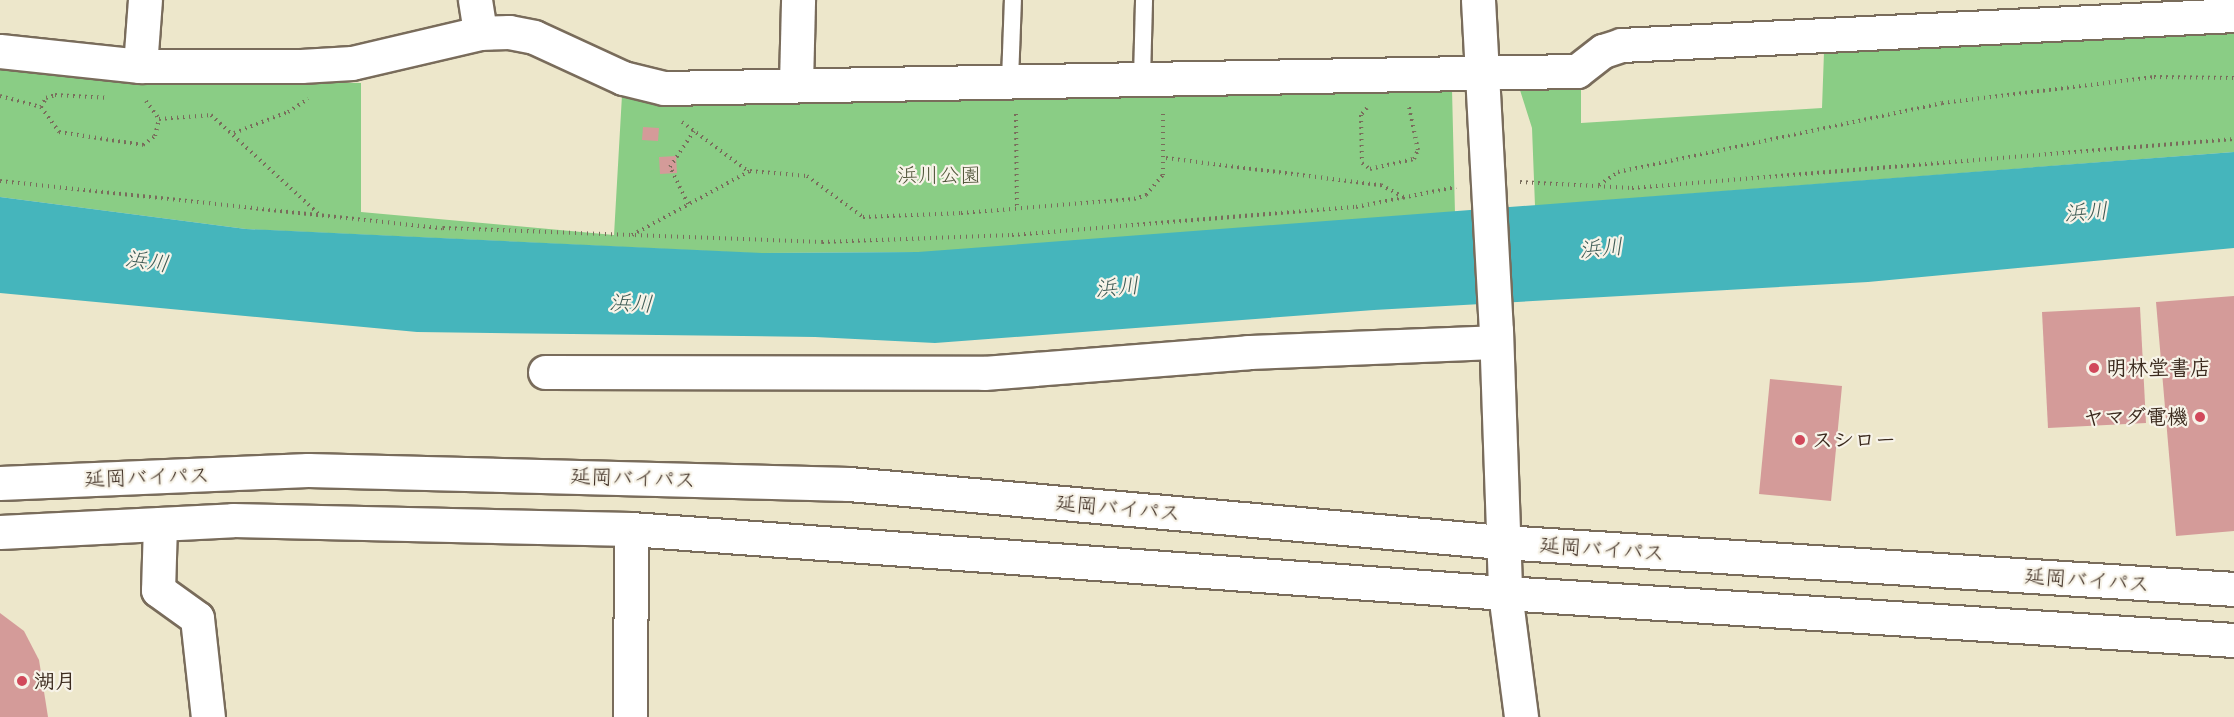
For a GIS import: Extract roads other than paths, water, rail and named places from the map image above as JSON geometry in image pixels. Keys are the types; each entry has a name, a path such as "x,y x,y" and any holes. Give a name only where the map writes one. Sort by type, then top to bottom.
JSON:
{"main road":[{"path":"141,66 145,0"},
{"path":"475,0 480,33"},
{"path":"796,84 798,0"},
{"path":"1478,0 1479,73 1496,336 1505,593 1521,717"},
{"path":"0,51 141,66 352,63 480,33 534,37 623,78 664,88 1577,71 1603,51 1621,45 2234,15"},
{"path":"545,372 984,372 1496,336"},
{"name":"延岡バイパス","path":"0,483 308,470 849,484 1502,542 2234,589"},
{"path":"0,532 233,520 632,529 1505,593 2234,640"},
{"path":"160,524 158,590 197,618 208,717"},
{"path":"630,717 632,529"}],"lane":[{"path":"1013,0 1013,80"},
{"path":"1142,78 1144,0"}],"water":[{"name":"浜川","path":"2234,152 2234,248 1868,282 1374,310 935,343 815,337 417,332 0,293 0,197 246,229 762,253 918,252"}],"place":[{"name":"明林堂書店","path":"2094,368"},
{"name":"ヤマダ電機","path":"2200,417"},
{"name":"スシロー","path":"1800,440"},
{"name":"湖月","path":"22,681"}],"park label":[{"name":"浜川公園","path":"939,175"}]}
